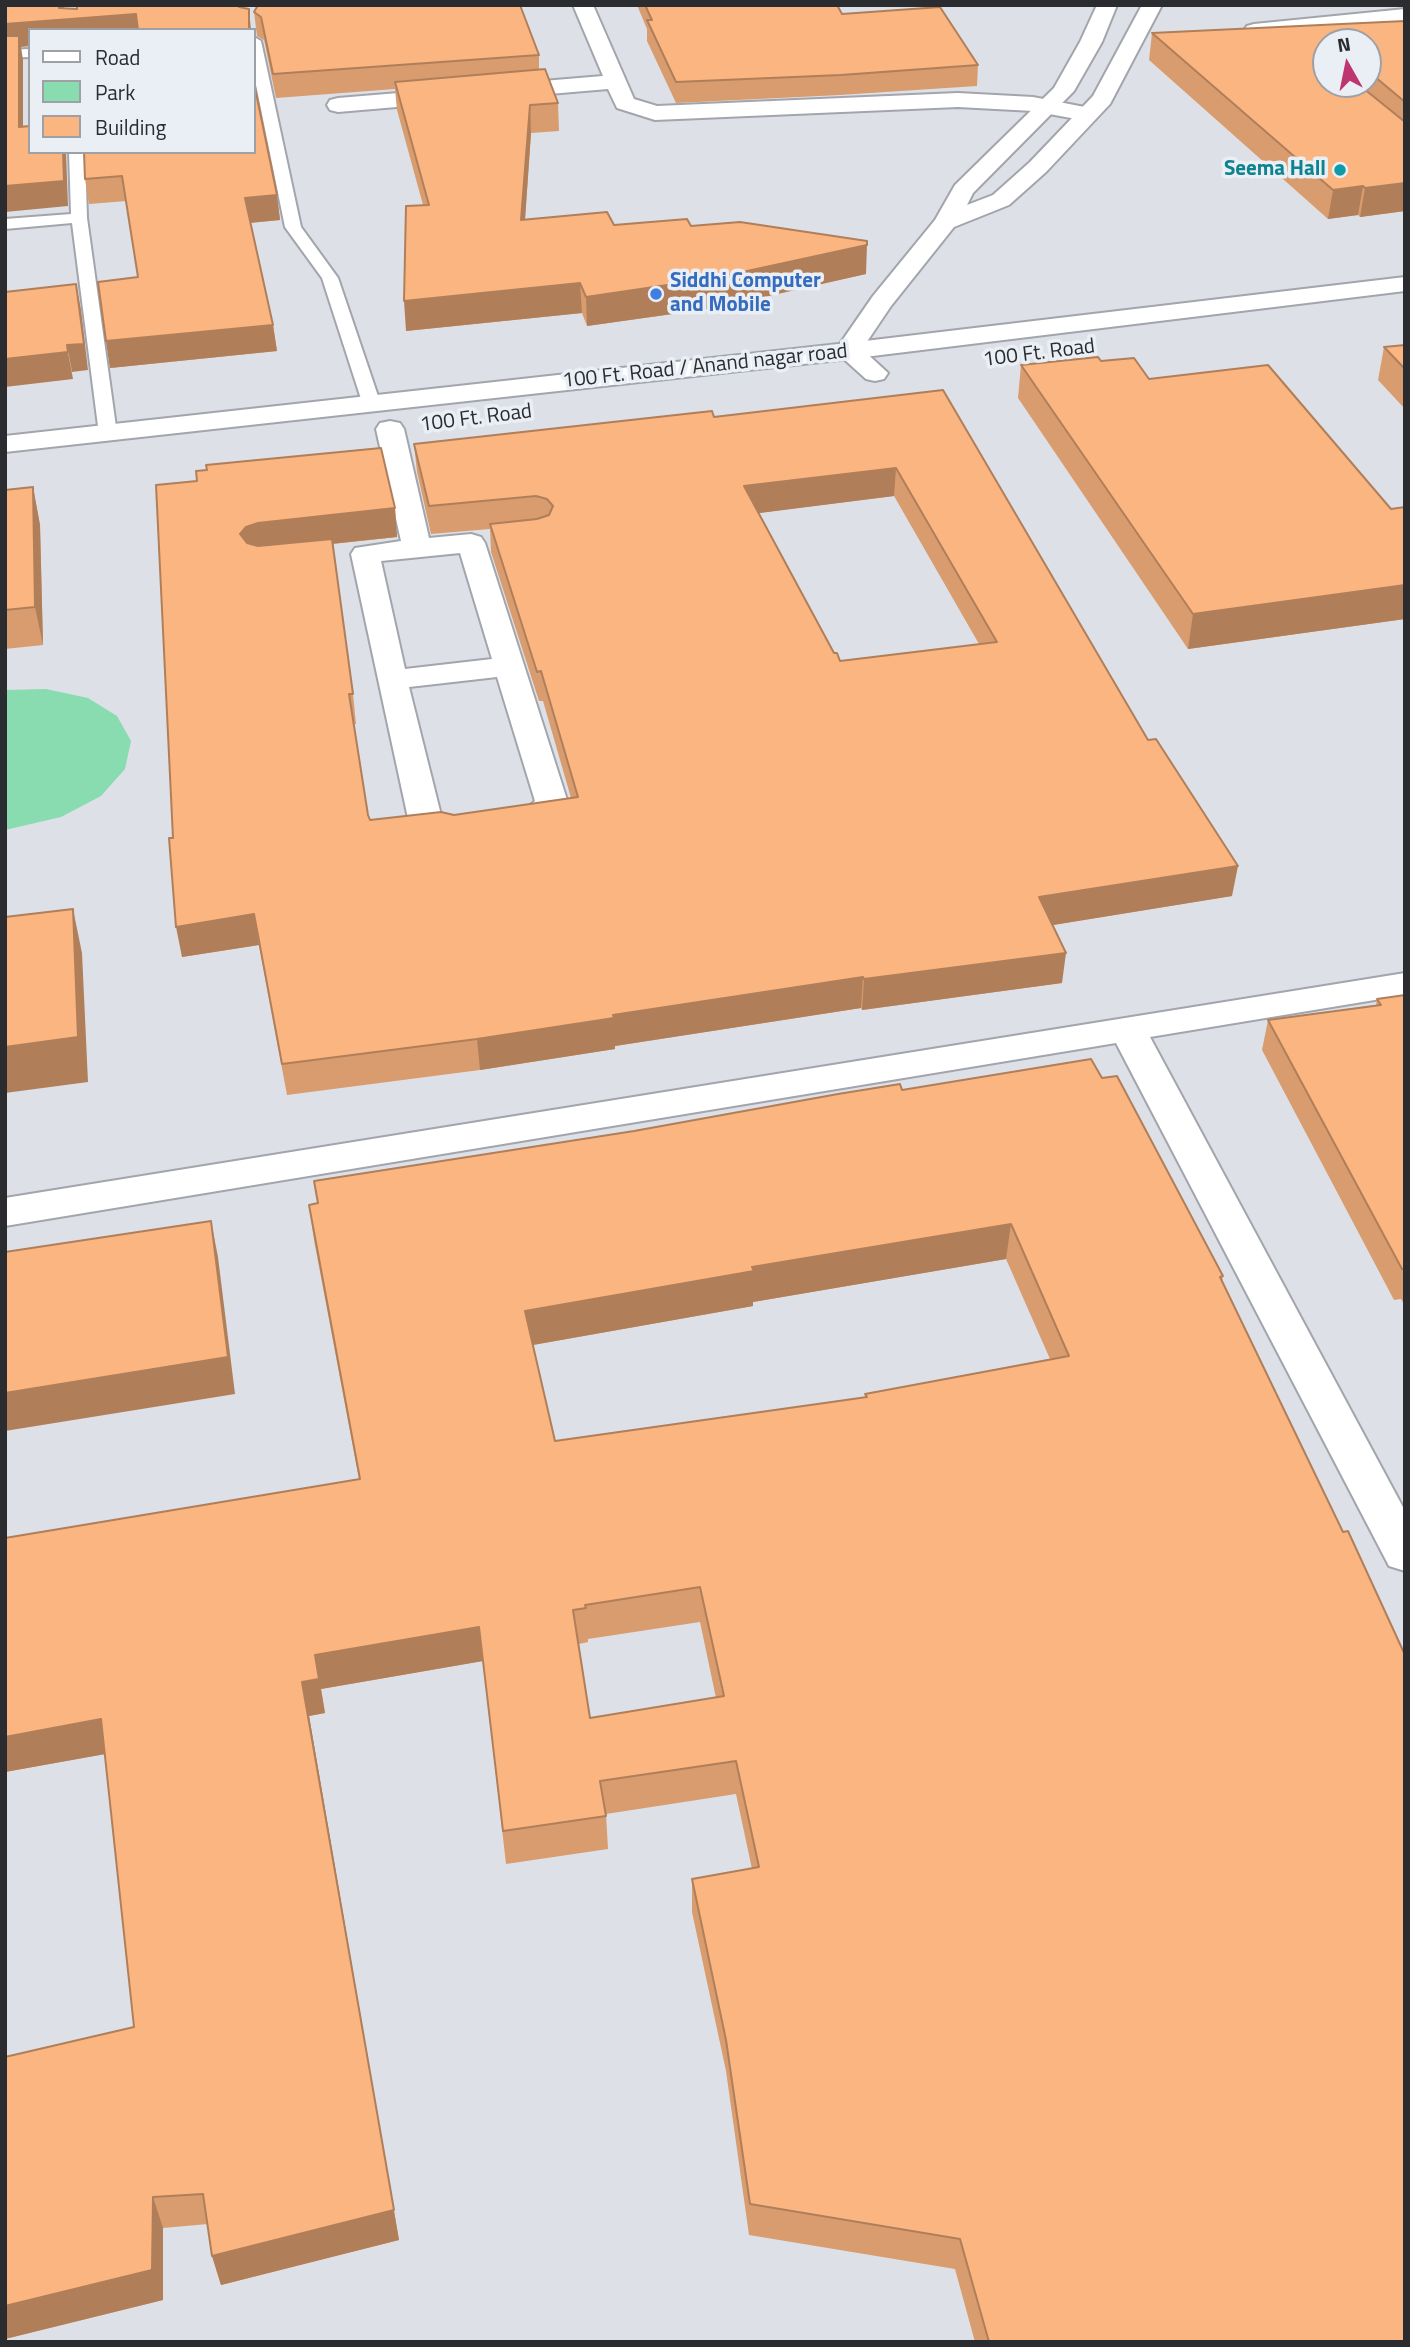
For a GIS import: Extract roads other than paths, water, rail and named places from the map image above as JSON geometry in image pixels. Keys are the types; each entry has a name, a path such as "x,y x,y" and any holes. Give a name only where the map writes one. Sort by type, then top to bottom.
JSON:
{"street":[{"path":"583,5 625,103 655,113 958,100 1048,106 1087,114"},
{"path":"875,373 848,351 883,301 946,222 963,190 1063,91 1091,42 1107,5"},
{"path":"946,222 1001,200 1038,167 1101,99 1152,5"},
{"path":"1254,30 1405,15"},
{"path":"338,105 615,82"},
{"name":"100 Ft. Road / Anand nagar road","path":"5,444 108,434 385,423 848,351 1405,284"},
{"path":"834,378 902,370"},
{"path":"385,423 417,548"},
{"path":"485,541 509,666 552,803 529,824 456,833 435,828 425,817 392,680 353,555 417,548 485,541"},
{"path":"392,680 509,666"},
{"path":"5,1212 1405,984"},
{"path":"1127,1029 1405,1553"}],"lane":[{"path":"256,51 293,227 330,278 385,423"},
{"path":"5,54 28,52"},
{"path":"77,154 84,295 108,434"},
{"path":"5,224 79,218"}],"place":[{"name":"Seema Hall","path":"1340,170"},
{"name":"Siddhi Computer and Mobile","path":"656,294"}]}
